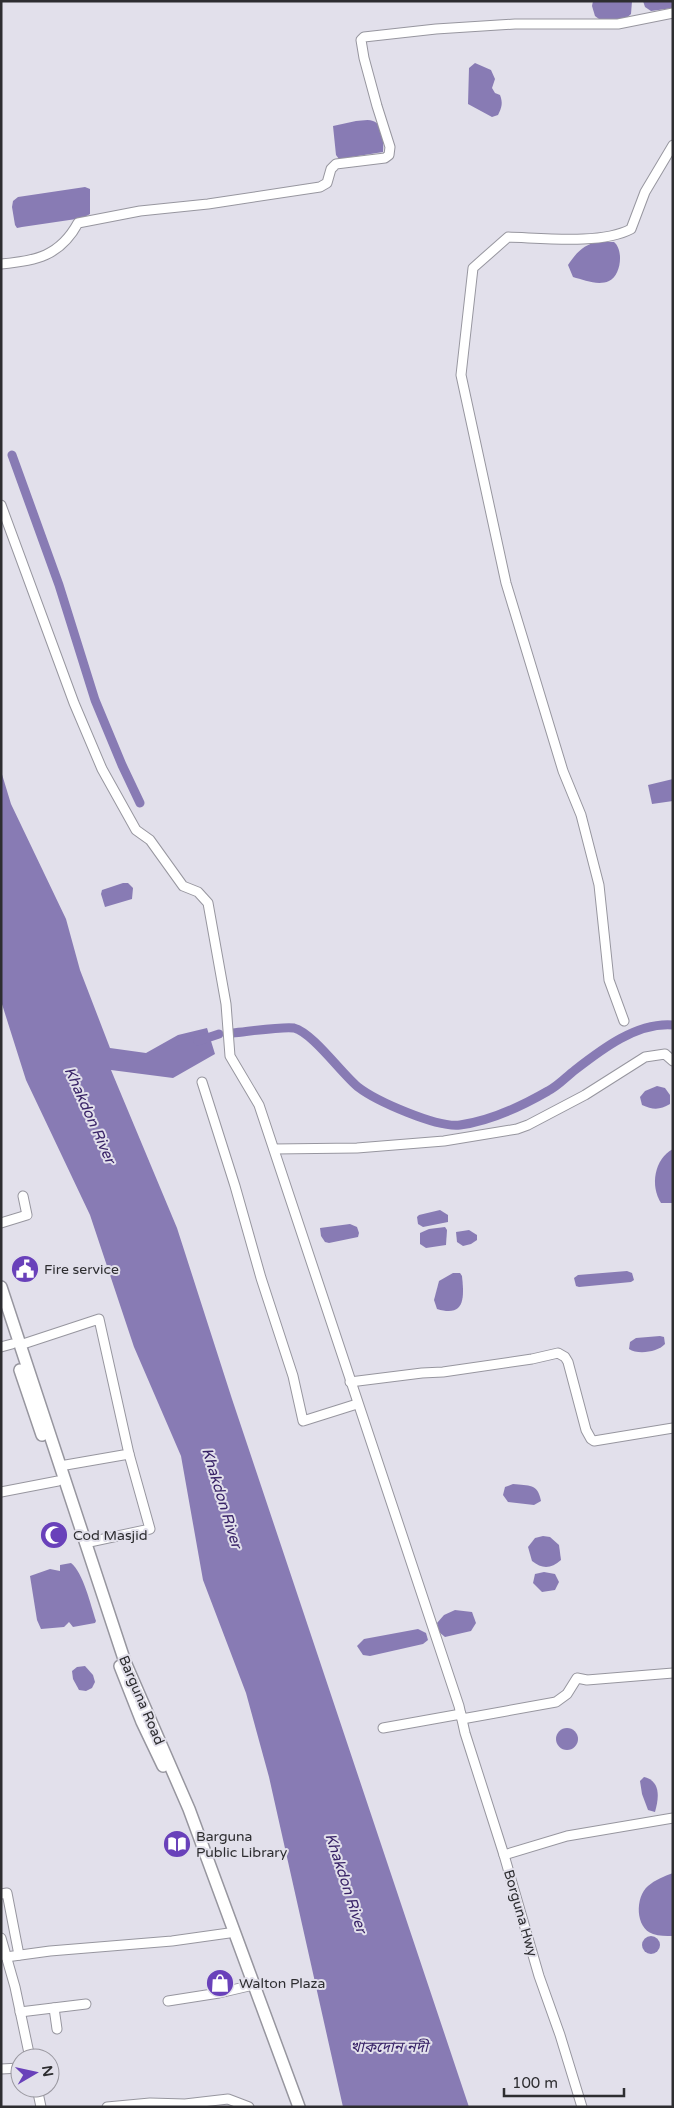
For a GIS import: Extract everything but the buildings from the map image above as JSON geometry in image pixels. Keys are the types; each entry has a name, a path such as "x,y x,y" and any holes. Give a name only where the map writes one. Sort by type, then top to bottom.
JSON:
{"main road":[{"name":"Barguna Road","path":"1,1288 11,1346 60,1466 125,1662 190,1809 298,2107"},
{"name":"Barguna Road","path":"1,1312 127,1686 170,1781 229,1933 292,2107"}],"street":[{"path":"1,264 18,263 49,255 73,233 78,223 140,211 208,204 320,187 327,183 330,169 336,164 385,158 389,155 390,147 364,58 362,40 364,37 436,29 515,24 618,24 673,13"},
{"path":"624,1021 609,980 599,885 581,815 563,771 506,583 461,375 473,268 508,237 591,238 619,235 631,229 645,192 673,145"},
{"path":"1,505 74,703 102,769 136,830 150,840 182,886 198,892 208,903 226,1004 230,1056 260,1105 461,1716 504,1855"},
{"path":"274,1148 357,1148 444,1141 517,1129 585,1095 645,1057 664,1054 673,1061"},
{"path":"202,1082 236,1186 261,1278 293,1376 303,1421 357,1404"},
{"path":"1,1222 27,1215 23,1196"},
{"path":"11,1346 98,1319 129,1454 150,1529 85,1543"},
{"path":"350,1382 444,1372 532,1359 558,1353 565,1357 568,1362 586,1430 594,1441 673,1428"},
{"path":"60,1466 129,1454"},
{"path":"1,1492 58,1482"},
{"path":"384,1728 556,1702 567,1694 577,1678 586,1680 673,1673"},
{"name":"Borguna Hwy","path":"582,2107 560,2035 539,1976 504,1855 567,1836 673,1818"},
{"path":"1,1894 7,1893 19,1955"},
{"path":"6,1957 172,1941 229,1933"},
{"path":"1,1938 28,2048"},
{"path":"168,2001 219,1993 248,1986"},
{"path":"20,2012 86,2004"},
{"path":"54,2008 58,2029"},
{"path":"108,2107 150,2103 185,2104 228,2099 249,2107"}],"water":[{"path":"593,1 632,1 631,14 623,21 599,19 595,16 592,6"},
{"path":"643,1 673,1 673,8 651,11 645,7"},
{"path":"475,63 491,70 495,79 492,88 495,93 500,95 502,103 498,115 492,117 468,104 469,68"},
{"path":"369,120 379,126 382,135 383,152 339,159 336,155 333,126"},
{"path":"85,187 90,189 90,214 83,218 17,228 15,225 12,207 13,201 18,197"},
{"path":"598,242 614,242 617,246 620,263 616,274 609,281 600,283 573,277 568,265 584,247"},
{"name":"খাকদোন নদী","path":"1,771 11,804 66,919 80,970 110,1048 146,1053 178,1035 207,1028 215,1054 173,1078 111,1070 177,1228 232,1399 469,2107 343,2107 269,1777 246,1693 203,1580 181,1456 134,1347 90,1215 26,1080 1,1001"},
{"path":"673,779 673,801 652,804 648,785"},
{"path":"128,883 133,888 132,899 105,907 101,894 102,890"},
{"path":"657,1086 665,1088 670,1095 670,1104 656,1109 642,1105 640,1097 645,1091"},
{"path":"673,1149 673,1203 661,1203 656,1189 656,1173 662,1159"},
{"path":"440,1210 448,1215 448,1222 423,1227 418,1224 417,1217 419,1215"},
{"path":"350,1224 357,1227 358,1237 329,1243 325,1242 321,1236 320,1228"},
{"path":"445,1227 447,1230 446,1245 426,1248 420,1244 420,1233 429,1229"},
{"path":"469,1230 477,1235 477,1240 463,1246 457,1242 456,1232"},
{"path":"627,1271 632,1273 634,1280 631,1282 579,1287 576,1286 574,1278 578,1275"},
{"path":"453,1273 460,1273 462,1276 463,1298 461,1303 458,1308 453,1310 437,1309 434,1300 439,1281"},
{"path":"664,1337 665,1344 658,1349 637,1352 629,1349 630,1342 636,1338"},
{"path":"513,1484 532,1486 538,1491 541,1501 534,1505 508,1502 503,1495 505,1487"},
{"path":"550,1537 559,1545 561,1560 554,1565 546,1567 532,1561 528,1547 535,1538"},
{"path":"71,1563 83,1581 96,1621 95,1623 73,1627 69,1622 64,1627 41,1629 37,1620 30,1576 50,1569 60,1571 60,1565"},
{"path":"544,1572 555,1574 559,1582 555,1590 542,1592 533,1583 535,1574"},
{"path":"455,1610 472,1612 476,1623 471,1631 445,1637 439,1632 437,1623 444,1615"},
{"path":"418,1629 426,1633 428,1640 423,1644 370,1656 363,1655 357,1646 364,1639"},
{"path":"85,1666 93,1675 95,1682 92,1688 86,1691 79,1690 73,1679 72,1671 77,1667"},
{"path":"567,1728 575,1731 578,1739 575,1747 567,1750 559,1747 556,1739 559,1731"},
{"path":"644,1777 650,1779 656,1786 658,1796 655,1812 648,1810 642,1794 640,1781"},
{"path":"673,1873 673,1936 660,1936 647,1931 643,1926 640,1919 639,1904 648,1886 660,1878"},
{"path":"651,1936 657,1939 660,1945 657,1951 651,1954 645,1951 642,1945 645,1939"}],"waterway":[{"path":"12,455 59,585 95,700 140,803"},
{"path":"233,1033 273,1028 294,1028 302,1031 327,1054 351,1081 367,1093 422,1118 450,1125 460,1125 494,1116 538,1097 555,1087 608,1046 633,1032 660,1025 673,1025"},
{"path":"198,1041 219,1034"}],"place":[{"name":"Fire service","path":"25,1269"},
{"name":"Cod Masjid","path":"54,1535"},
{"name":"Barguna Public Library","path":"177,1844"},
{"name":"Walton Plaza","path":"220,1983"}],"water label":[{"name":"Khakdon River","path":"90,1115"},
{"name":"Khakdon River","path":"222,1498"},
{"name":"Khakdon River","path":"346,1883"}]}
